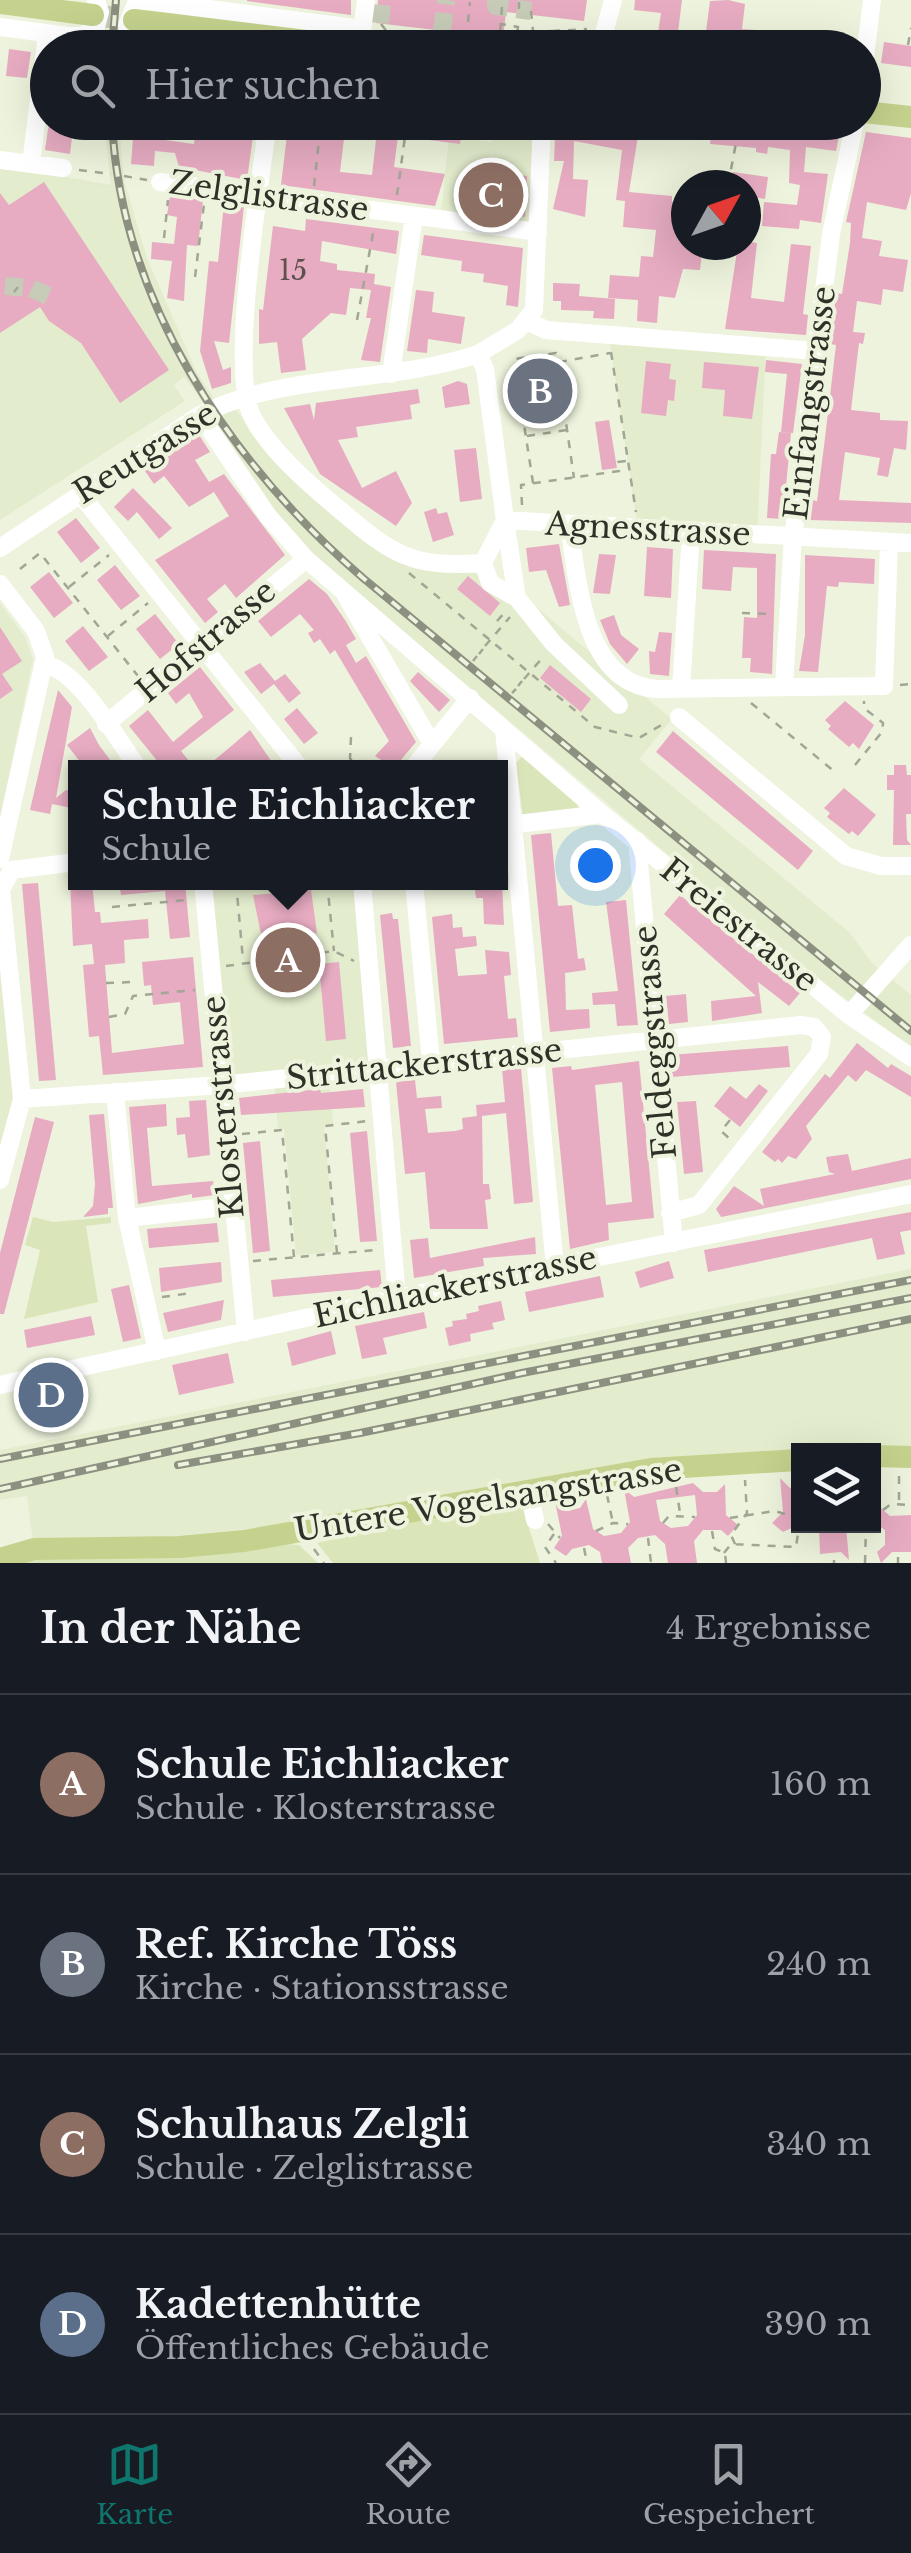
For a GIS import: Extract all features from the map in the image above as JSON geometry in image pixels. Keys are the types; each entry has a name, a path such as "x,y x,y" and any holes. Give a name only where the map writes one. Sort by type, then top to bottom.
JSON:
{"main road":[{"path":"0,3 94,7"},
{"path":"134,20 270,30"},
{"path":"881,114 911,118"},
{"name":"Untere Vogelsangstrasse","path":"0,1559 34,1550 179,1547 244,1540 652,1469 791,1460"}],"street":[{"path":"366,0 366,30"},
{"path":"604,30 612,0"},
{"path":"868,30 872,0"},
{"path":"129,30 136,4 149,1 324,30"},
{"path":"92,30 98,20 94,7"},
{"path":"0,27 30,31"},
{"path":"31,164 34,140"},
{"path":"266,140 241,368 253,418 285,457 389,552 432,563 483,563"},
{"path":"541,140 538,291 527,321 546,330 610,344 817,351"},
{"name":"Einfangstrasse","path":"784,686 793,538 831,234 851,140"},
{"path":"0,160 63,168"},
{"name":"Zelglistrasse","path":"165,182 538,232"},
{"name":"Zelglistrasse","path":"391,374 414,216"},
{"name":"Reutgasse","path":"0,548 200,415 245,396 438,368 478,354 527,321"},
{"path":"478,354 485,369 518,598"},
{"name":"Freiestrasse","path":"200,415 268,516 306,559 602,814 911,1057"},
{"path":"80,494 294,760"},
{"path":"505,520 483,563 490,583 518,598 554,644 619,705"},
{"name":"Agnesstrasse","path":"505,520 911,543"},
{"path":"569,525 598,651 637,685 681,688 884,686 889,542"},
{"path":"681,688 691,532"},
{"name":"Hofstrasse","path":"106,724 306,559"},
{"path":"0,584 44,656 64,671 132,760"},
{"name":"Freiestrasse","path":"344,591 432,744"},
{"path":"0,1180 22,1099 0,904 2,868 44,656"},
{"path":"419,760 470,698"},
{"path":"679,717 846,856 867,864 911,866"},
{"path":"504,730 505,760"},
{"path":"508,825 602,814"},
{"path":"508,841 555,1267"},
{"name":"Feldeggstrasse","path":"636,841 674,1243"},
{"path":"2,868 68,863"},
{"path":"363,890 397,1298"},
{"path":"415,890 432,1062"},
{"name":"Klosterstrasse","path":"203,891 246,1332"},
{"path":"853,1012 911,945"},
{"name":"Strittackerstrasse","path":"22,1099 220,1085 802,1025 814,1028 822,1036 820,1054 743,1149"},
{"path":"115,1092 127,1218 158,1351"},
{"path":"670,1213 699,1205 743,1149"},
{"name":"Eichliackerstrasse","path":"0,1385 397,1298 911,1194"},
{"path":"127,1218 232,1206"},
{"path":"528,1491 540,1520"}],"path":[{"path":"468,22 470,2"},
{"path":"518,9 519,2"},
{"path":"500,30 502,7"},
{"path":"531,10 532,30"},
{"path":"501,24 518,26 517,30"},
{"path":"908,45 911,28"},
{"path":"575,30 589,30"},
{"path":"312,203 320,140"},
{"path":"357,320 403,140"},
{"path":"731,170 737,140"},
{"path":"63,168 111,174"},
{"name":"Zelglistrasse","path":"124,176 165,182"},
{"path":"164,238 165,182"},
{"path":"195,277 206,187"},
{"path":"14,292 18,287"},
{"path":"557,362 610,344 638,529"},
{"path":"534,348 535,356"},
{"path":"533,483 514,360 556,353 574,478"},
{"path":"526,436 567,430"},
{"path":"524,502 522,485 619,471 618,462 628,460"},
{"path":"68,588 121,545"},
{"path":"389,552 389,556 594,727 639,738 650,732"},
{"path":"20,569 40,553 148,689"},
{"path":"107,636 160,593"},
{"path":"473,661 513,612 508,608 498,621"},
{"path":"742,613 788,615"},
{"path":"512,693 554,644"},
{"path":"752,686 751,703 835,772"},
{"path":"855,765 882,732 883,724 864,708 864,686"},
{"path":"351,738 351,760"},
{"path":"237,890 243,960"},
{"path":"328,890 334,951"},
{"path":"112,908 203,891"},
{"path":"110,1017 124,1014 134,996 211,979 243,960 334,951 368,969"},
{"path":"106,983 133,982"},
{"path":"338,1253 325,1126 380,1120"},
{"path":"730,1120 721,1132 743,1149"},
{"path":"225,1136 282,1130 294,1257"},
{"path":"237,1262 391,1248"},
{"path":"146,1299 192,1293"},
{"path":"899,1504 905,1463"},
{"path":"735,1544 730,1535 746,1513 744,1479"},
{"path":"606,1488 612,1523"},
{"path":"677,1490 680,1515"},
{"path":"883,1510 911,1504"},
{"path":"730,1518 775,1512 791,1516"},
{"path":"663,1524 669,1516 695,1518"},
{"path":"540,1520 560,1538"},
{"path":"596,1531 612,1523 628,1524"},
{"path":"712,1531 715,1549 724,1553"},
{"path":"554,1533 546,1547 556,1563"},
{"path":"724,1553 735,1544 796,1547 798,1533"},
{"path":"866,1533 866,1563"},
{"path":"648,1538 651,1563"},
{"path":"584,1548 587,1563"},
{"path":"724,1553 726,1563"}],"shaded area":[{"path":"106,140 120,140 124,180 147,258 196,371 215,400 233,406 253,432 382,552 477,569 501,579 672,719 639,759 849,932 872,963 911,995 911,1047 793,960 288,531 209,421 214,417 184,377 174,385 185,401 0,520 0,165 111,185"},
{"path":"449,140 541,140 538,232 440,221"},
{"path":"609,336 766,347 757,535 638,529"},
{"path":"0,603 25,637 33,659 0,819"},
{"path":"523,755 574,798 580,811 523,816 516,763"},
{"path":"204,890 363,890 376,1068 329,1074 333,1123 324,1125 335,1252 296,1255 284,1129 278,1128 274,1080 221,1085"},
{"path":"0,946 14,1098 0,1153"},
{"path":"33,1217 53,1222 111,1217 111,1223 86,1226 98,1302 24,1319 40,1250 25,1245"},
{"path":"911,1269 911,1457 881,1451 881,1443 791,1443 791,1451 369,1518 34,1549 27,1496 0,1500 0,1450"},
{"path":"518,1493 540,1563 333,1563 317,1543"},
{"path":"244,1541 299,1545 318,1563 0,1563"}],"building":[{"path":"247,0 351,0 351,15 247,1"},
{"path":"378,0 587,0 584,21 506,12 504,30 435,30 376,23"},
{"path":"635,0 682,0 678,30 658,30 661,13 634,10"},
{"path":"710,1 745,4 742,29 756,30 706,30"},
{"path":"884,42 911,46 911,67 881,63"},
{"path":"9,49 30,52 27,78 6,76"},
{"path":"881,134 911,138 911,193 906,210 867,202 862,238 882,241 879,256 908,260 903,292 883,289 881,305 857,301 853,332 865,333 863,344 859,343 851,410 880,413 880,420 908,421 906,450 894,448 888,477 877,475 880,458 845,452 839,500 911,503 911,523 810,520 811,500 817,501 836,345 830,344 836,293 842,294 850,243 851,223 846,222 864,140 881,140"},
{"path":"46,140 72,140 70,154 45,150"},
{"path":"133,140 194,144 194,140 252,140 247,180 179,167 175,153 155,151 154,166 131,164"},
{"path":"286,140 344,140 340,172 372,175 376,140 397,140 394,167 445,174 435,206 281,185"},
{"path":"429,140 461,140 460,144"},
{"path":"555,140 637,140 629,192 671,196 671,260 701,260 700,270 683,269 675,298 659,296 657,323 637,321 638,300 608,298 610,275 639,277 641,256 653,257 656,230 623,227 625,201 616,200 622,150 574,141 573,179 588,180 585,217 553,209 564,161 554,161"},
{"path":"710,140 838,140 836,151 806,147 804,172 828,174 821,223 800,220 799,229 762,226 764,202 797,205 800,185 789,183 790,150 768,147 767,154 756,152 756,148 710,144"},
{"path":"505,174 527,176 525,217 478,208 480,178 505,180"},
{"path":"761,176 768,177 765,199 761,198"},
{"path":"44,182 169,370 120,403 81,343 49,321 40,307 0,333 0,193 9,205"},
{"path":"170,196 203,200 198,246 187,245 184,301 167,298 172,261 151,259 152,242 174,244 177,217 167,215"},
{"path":"224,204 244,206 229,343 214,341 223,370 231,367 231,383 212,389 200,351 209,261 218,262"},
{"path":"306,219 399,231 396,254 322,241 320,261 337,264 337,270 375,274 374,284 391,287 380,362 361,360 371,318 366,318 371,290 350,288 346,315 331,313 302,339 306,370 281,373 277,342 259,344 259,309 263,310 273,226 305,231"},
{"path":"424,235 523,248 518,307 506,305 508,286 483,282 484,274 461,271 462,261 421,255"},
{"path":"791,244 811,246 803,314 808,315 806,335 725,329 736,260 755,260 751,298 784,302"},
{"path":"553,283 580,284 579,296 615,299 614,319 593,318 594,311 561,310 561,301 553,301"},
{"path":"416,290 434,292 432,312 465,317 461,344 428,339 427,353 407,351"},
{"path":"766,360 802,364 793,433 781,432 787,374 765,372"},
{"path":"646,361 671,364 669,379 676,380 674,401 668,400 666,416 641,413"},
{"path":"550,362 559,416 550,425 536,427 530,422 522,366"},
{"path":"704,362 759,367 752,419 723,416 725,390 702,388"},
{"path":"458,381 467,384 470,404 445,408 442,387"},
{"path":"418,389 420,403 410,405 412,419 356,427 358,437 338,440 362,488 396,471 412,503 396,526 320,474 284,408 310,404 314,420 316,403"},
{"path":"609,420 617,468 602,470 595,422"},
{"path":"779,432 791,433 783,519 767,518 771,454 776,454"},
{"path":"199,435 210,452 195,460 209,482 224,474 285,555 236,598 225,584 207,599 218,612 205,623 155,560 229,516 214,492 189,507 164,476 154,484 145,471 171,449"},
{"path":"476,448 482,499 460,502 454,450"},
{"path":"133,488 172,528 159,539 137,512 128,521 114,507"},
{"path":"436,508 438,514 447,512 454,535 433,542 424,512"},
{"path":"76,518 100,548 81,563 57,532"},
{"path":"559,544 570,605 559,607 546,570 529,572 526,548"},
{"path":"647,547 673,549 671,598 644,596"},
{"path":"704,550 776,554 772,674 750,672 751,658 742,658 744,617 757,618 757,568 733,567 731,591 702,589"},
{"path":"599,554 616,555 610,594 593,593"},
{"path":"805,555 875,559 874,584 839,582 838,587 827,586 818,672 799,671 805,635"},
{"path":"115,565 140,596 121,610 97,580"},
{"path":"49,572 73,603 54,618 30,587"},
{"path":"468,576 500,603 490,616 457,589"},
{"path":"309,579 327,594 356,639 346,645 356,663 366,656 416,742 401,760 375,756 389,741 335,650 330,654 320,639 314,643 308,633 314,630 300,614 271,637 258,621"},
{"path":"155,614 179,644 160,659 136,629"},
{"path":"614,615 621,635 639,649 627,664 610,644 600,620"},
{"path":"83,626 108,657 89,671 65,641"},
{"path":"0,627 22,661 2,674 13,690 0,699"},
{"path":"659,632 672,633 669,676 650,674 649,651 655,652"},
{"path":"260,663 275,681 285,674 301,693 289,703 274,684 261,694 244,672"},
{"path":"550,665 591,699 581,712 540,678"},
{"path":"200,667 234,710 181,751 188,760 157,760 129,726 148,710 173,742 203,717 189,693 176,704 168,693"},
{"path":"418,672 450,700 439,712 410,681"},
{"path":"58,690 72,707 56,798 68,790 68,807 52,804 50,814 30,810"},
{"path":"845,701 874,725 859,749 853,743 849,747 828,729 831,726 825,720"},
{"path":"297,708 318,733 304,744 284,719"},
{"path":"90,728 110,760 79,760 67,745"},
{"path":"250,730 271,760 215,760"},
{"path":"673,731 813,851 798,870 656,752"},
{"path":"894,765 906,765 907,775 911,775 911,814 906,814 907,840 911,845 893,845 894,790 887,790 887,775 894,775"},
{"path":"844,788 876,815 858,836 827,817 830,813 824,808"},
{"path":"551,833 558,906 572,905 578,959 584,958 586,970 565,973 566,1010 589,1009 590,1028 550,1032 531,835"},
{"path":"603,846 607,868 615,867 617,881 589,885 584,848"},
{"path":"38,883 56,1080 39,1081 22,884"},
{"path":"70,890 93,890 95,912 100,912 101,923 148,919 149,938 124,940 125,963 105,965 112,1053 184,1044 180,1002 153,1005 151,985 144,986 142,962 193,957 203,1067 103,1075 99,1036 89,1037 83,965 94,964 92,944 73,946"},
{"path":"120,890 186,890 190,937 170,939 165,891 121,895"},
{"path":"311,890 317,933 262,939 253,895"},
{"path":"475,890 502,890 504,925 484,924 483,898 476,898"},
{"path":"680,895 800,993 789,1006 758,982 762,1013 712,1021 711,1001 756,996 664,914"},
{"path":"626,900 638,1025 617,1026 615,1004 593,1005 592,993 618,991 606,902"},
{"path":"392,913 393,919 398,919 411,1046 393,1048 380,915"},
{"path":"452,914 453,928 462,927 463,937 476,936 477,946 455,949 458,976 487,974 485,950 509,952 511,975 504,976 508,1019 516,1018 518,1037 444,1044 432,917"},
{"path":"339,962 346,1039 326,1041 319,964"},
{"path":"686,994 688,1022 669,1024 666,996"},
{"path":"857,1043 888,1068 891,1064 911,1076 911,1097 866,1070 856,1082 848,1075 806,1126 812,1139 796,1159 788,1156 782,1163 778,1159 775,1162 762,1152 825,1074 830,1078"},
{"path":"788,1046 790,1067 672,1077 670,1055"},
{"path":"639,1061 654,1218 608,1223 609,1240 570,1249 552,1068 571,1066 572,1070","holes":["622,1082 632,1202 606,1205 595,1085"]},
{"path":"521,1068 533,1202 514,1204 506,1113 482,1116 483,1184 489,1184 491,1199 485,1200 488,1229 430,1229 425,1172 405,1174 396,1082 415,1080 417,1098 441,1096 442,1108 425,1109 428,1133 455,1131 463,1129 462,1118 477,1116 476,1105 505,1102 502,1069"},
{"path":"759,1084 768,1091 740,1127 714,1106 730,1086 746,1099"},
{"path":"320,1089 321,1093 363,1089 365,1107 241,1115 239,1098"},
{"path":"206,1100 210,1155 188,1158 185,1134 177,1135 176,1118 190,1117 189,1101"},
{"path":"696,1101 703,1172 684,1174 677,1102"},
{"path":"166,1104 167,1126 147,1128 152,1186 213,1181 215,1195 192,1198 192,1194 138,1204 129,1107"},
{"path":"104,1114 113,1208 108,1208 108,1214 83,1217 93,1206 95,1184 89,1115"},
{"path":"35,1117 54,1122 4,1314 0,1314 0,1253"},
{"path":"367,1131 377,1241 360,1242 350,1133"},
{"path":"260,1141 270,1251 253,1253 243,1143"},
{"path":"848,1154 852,1171 911,1158 911,1179 721,1217 716,1209 734,1186 764,1206 760,1189 835,1174 829,1172 826,1157"},
{"path":"911,1212 911,1230 900,1232 905,1254 877,1260 872,1238 708,1272 704,1250"},
{"path":"217,1223 219,1242 149,1248 147,1229"},
{"path":"535,1237 536,1254 483,1258 484,1266 414,1278 410,1240 428,1238 430,1258"},
{"path":"669,1261 674,1278 640,1288 635,1272"},
{"path":"221,1262 222,1282 161,1292 159,1268"},
{"path":"380,1270 382,1287 273,1297 271,1280"},
{"path":"600,1276 604,1297 529,1312 525,1292"},
{"path":"129,1285 141,1338 123,1342 111,1289"},
{"path":"224,1300 221,1320 168,1332 163,1313"},
{"path":"501,1301 505,1320 492,1323 494,1329 470,1334 471,1341 449,1346 445,1328 453,1326 452,1321 467,1319 466,1314 479,1311 478,1306"},
{"path":"424,1312 427,1328 383,1338 387,1354 362,1359 355,1326"},
{"path":"91,1316 95,1335 27,1348 24,1330"},
{"path":"331,1331 336,1354 292,1366 287,1343"},
{"path":"228,1353 234,1383 179,1395 172,1365"},
{"path":"71,1383 74,1399 31,1407 28,1392"},
{"path":"780,1478 791,1488 791,1528 783,1532 772,1523 783,1512"},
{"path":"693,1483 703,1492 717,1492 725,1484 726,1515 738,1525 728,1536 721,1530 703,1530 694,1541 697,1563 668,1563 665,1544 655,1535 638,1538 628,1548 631,1563 602,1563 600,1552 589,1545 572,1549 566,1556 554,1548 562,1536 555,1501 567,1511 580,1508 586,1499 593,1529 604,1536 621,1533 630,1522 624,1489 634,1497","holes":["695,1495 697,1515 688,1526 671,1528 660,1521 656,1500"]},
{"path":"881,1508 890,1516 911,1515 911,1552 892,1552 881,1563 877,1552 885,1545 885,1530 881,1527"},
{"path":"819,1533 847,1533 849,1560 841,1552 820,1554"}],"tunnel":[{"path":"380,23 382,0"},
{"path":"442,30 446,0"},
{"path":"496,0 496,6 531,11"},
{"path":"93,15 134,20"},
{"path":"5,286 31,288 48,296"}],"railway":[{"path":"114,30 116,0"},
{"path":"114,140 120,189 136,253 160,315 191,374 269,484 363,578 911,1031"},
{"path":"0,1459 911,1280"},
{"path":"0,1489 522,1373 911,1298"},
{"path":"178,1465 360,1433 911,1319"}],"place":[{"name":"Schulhaus Zelgli","path":"491,195"},
{"name":"Ref. Kirche Töss","path":"540,391"},
{"name":"Schule Eichliacker","path":"288,960"},
{"name":"Kadettenhütte","path":"51,1395"}]}
